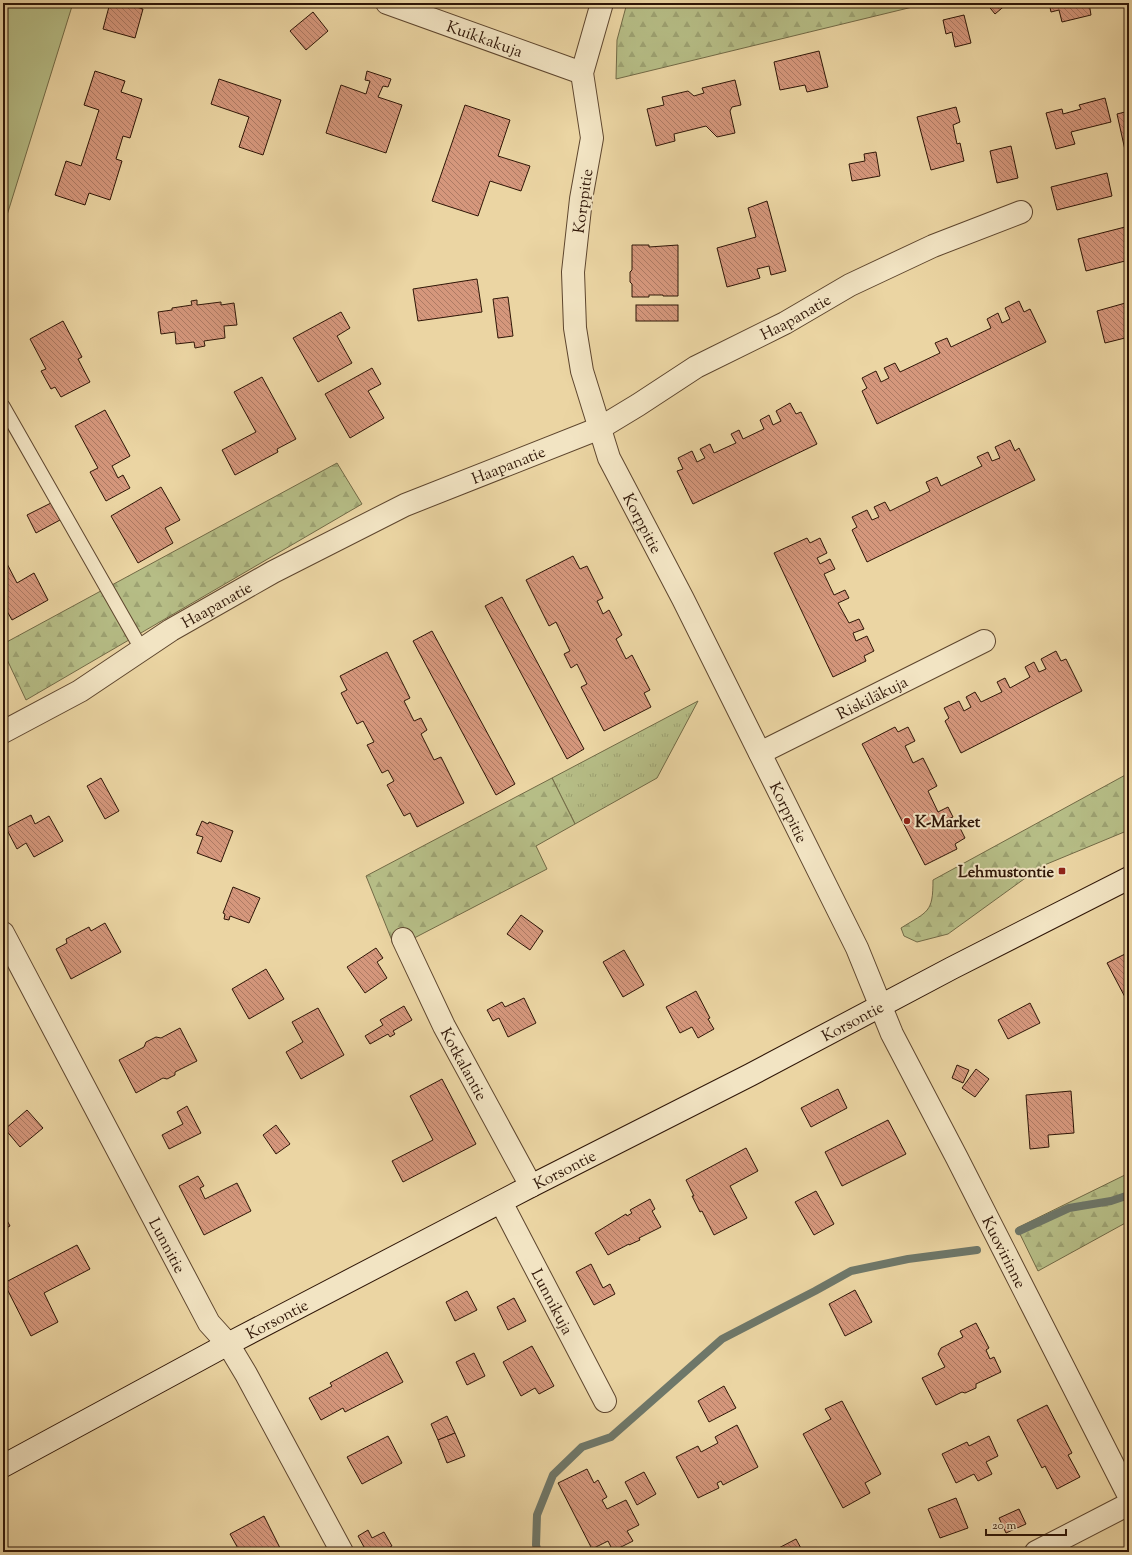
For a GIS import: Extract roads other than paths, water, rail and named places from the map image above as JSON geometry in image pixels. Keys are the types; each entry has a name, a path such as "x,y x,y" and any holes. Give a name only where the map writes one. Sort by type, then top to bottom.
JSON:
{"street":[{"name":"Kuikkakuja","path":"387,3 582,73"},
{"name":"Korppitie","path":"602,3 582,73 592,138 581,199 573,272 575,328 582,371 609,458 760,753 857,948 882,1006"},
{"name":"Haapanatie","path":"3,732 80,691 171,630 273,572 405,505 600,428 696,367 784,323 850,285 933,246 1021,212"},
{"name":"Riskiläkuja","path":"760,753 984,641"},
{"name":"Korsontie","path":"3,1466 228,1344 531,1186 882,1006 959,964 1129,878"},
{"name":"Lunnitie","path":"3,933 209,1323 228,1344 246,1374 342,1552"},
{"name":"Kotkalantie","path":"403,939 444,1026 531,1186"},
{"name":"Kuovirinne","path":"882,1006 892,1034 957,1158 1129,1496"},
{"name":"Lunnikuja","path":"501,1202 605,1401"},
{"path":"1036,1552 1129,1504"}],"lane":[{"path":"3,406 142,650"}],"waterway":[{"path":"1019,1231 1069,1208 1111,1201 1129,1195"},
{"path":"538,1552 536,1545 537,1515 553,1475 582,1447 611,1437 722,1339 851,1271 908,1259 977,1250"}],"place":[{"name":"K-Market","path":"907,821"},
{"name":"Lehmustontie","path":"1062,871"}]}
